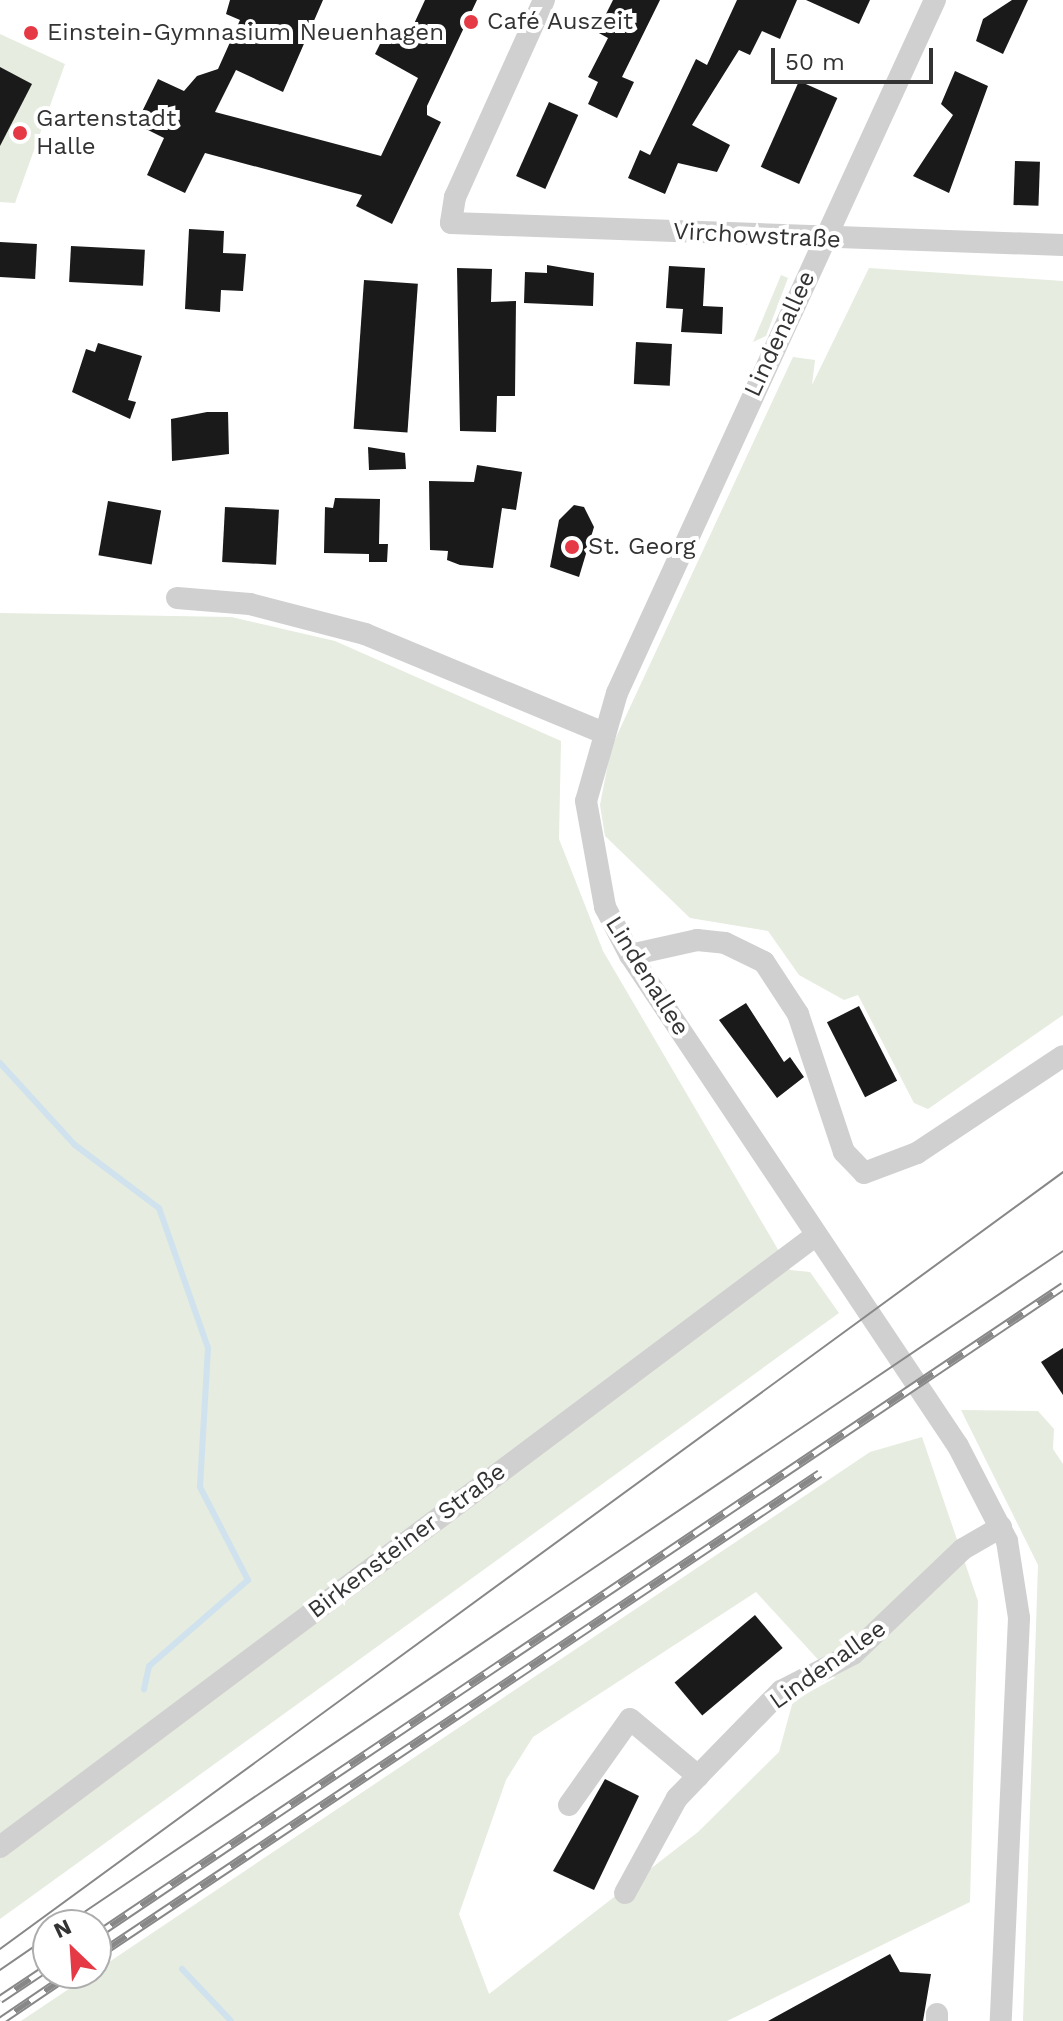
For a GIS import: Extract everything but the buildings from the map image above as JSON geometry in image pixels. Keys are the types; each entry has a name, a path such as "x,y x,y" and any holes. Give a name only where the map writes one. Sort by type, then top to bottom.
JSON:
{"street":[{"name":"Virchowstraße","path":"544,0 455,197 451,223 823,239 1063,245"},
{"name":"Lindenallee","path":"935,0 823,239 602,732 586,801 590,850 605,907 630,955 958,1446 1001,1527 1019,1618 1001,2021"},
{"path":"177,598 250,604 365,634 602,732"},
{"path":"630,955 697,940 725,943 764,962 788,991 844,1152 864,1173 917,1153 1063,1056"},
{"name":"Birkensteiner Straße","path":"0,1847 815,1236"},
{"name":"Lindenallee","path":"625,1893 677,1798 781,1691 853,1654 963,1549 1001,1527"},
{"path":"569,1805 630,1719 698,1776"}],"shaded area":[{"name":"Gartenstadt Halle","path":"0,34 65,64 15,203 0,202"},
{"path":"869,268 1063,281 1063,1015 928,1109 914,1103 858,995 844,1000 799,975 768,931 690,918 605,836 600,805 611,748 793,357 815,360 812,385"},
{"path":"781,275 788,278 766,336 753,342"},
{"path":"0,613 231,617 335,641 561,741 559,839 603,951 790,1270 810,1272 839,1313 0,1919"},
{"path":"961,1410 1038,1411 1054,1429 1053,1449 1063,1464 1063,2021 1023,2021 1038,1565"},
{"path":"922,1437 978,1601 970,1902 727,2021 21,2021 69,1989 112,1989 112,1960 870,1452","holes":["756,1592 835,1678 793,1701 779,1752 698,1832 489,1994 459,1914 506,1780 533,1737"]}],"waterway":[{"path":"0,1063 75,1145 159,1208 208,1348 200,1487 248,1580 149,1666 144,1689"},
{"path":"182,1969 231,2021"}],"tram line":[{"path":"0,1949 1063,1172"},
{"path":"89,1909 1063,1251"},
{"path":"0,1970 32,1948"}],"railway":[{"path":"112,1924 1063,1286"},
{"path":"112,1945 820,1473"},
{"path":"0,1999 32,1978"},
{"path":"0,2021 47,1989"}],"place":[{"name":"Café Auszeit","path":"471,22"},
{"name":"Einstein-Gymnasium Neuenhagen","path":"31,33"},
{"name":"Gartenstadt Halle","path":"20,133"},
{"name":"St. Georg","path":"572,547"}]}
